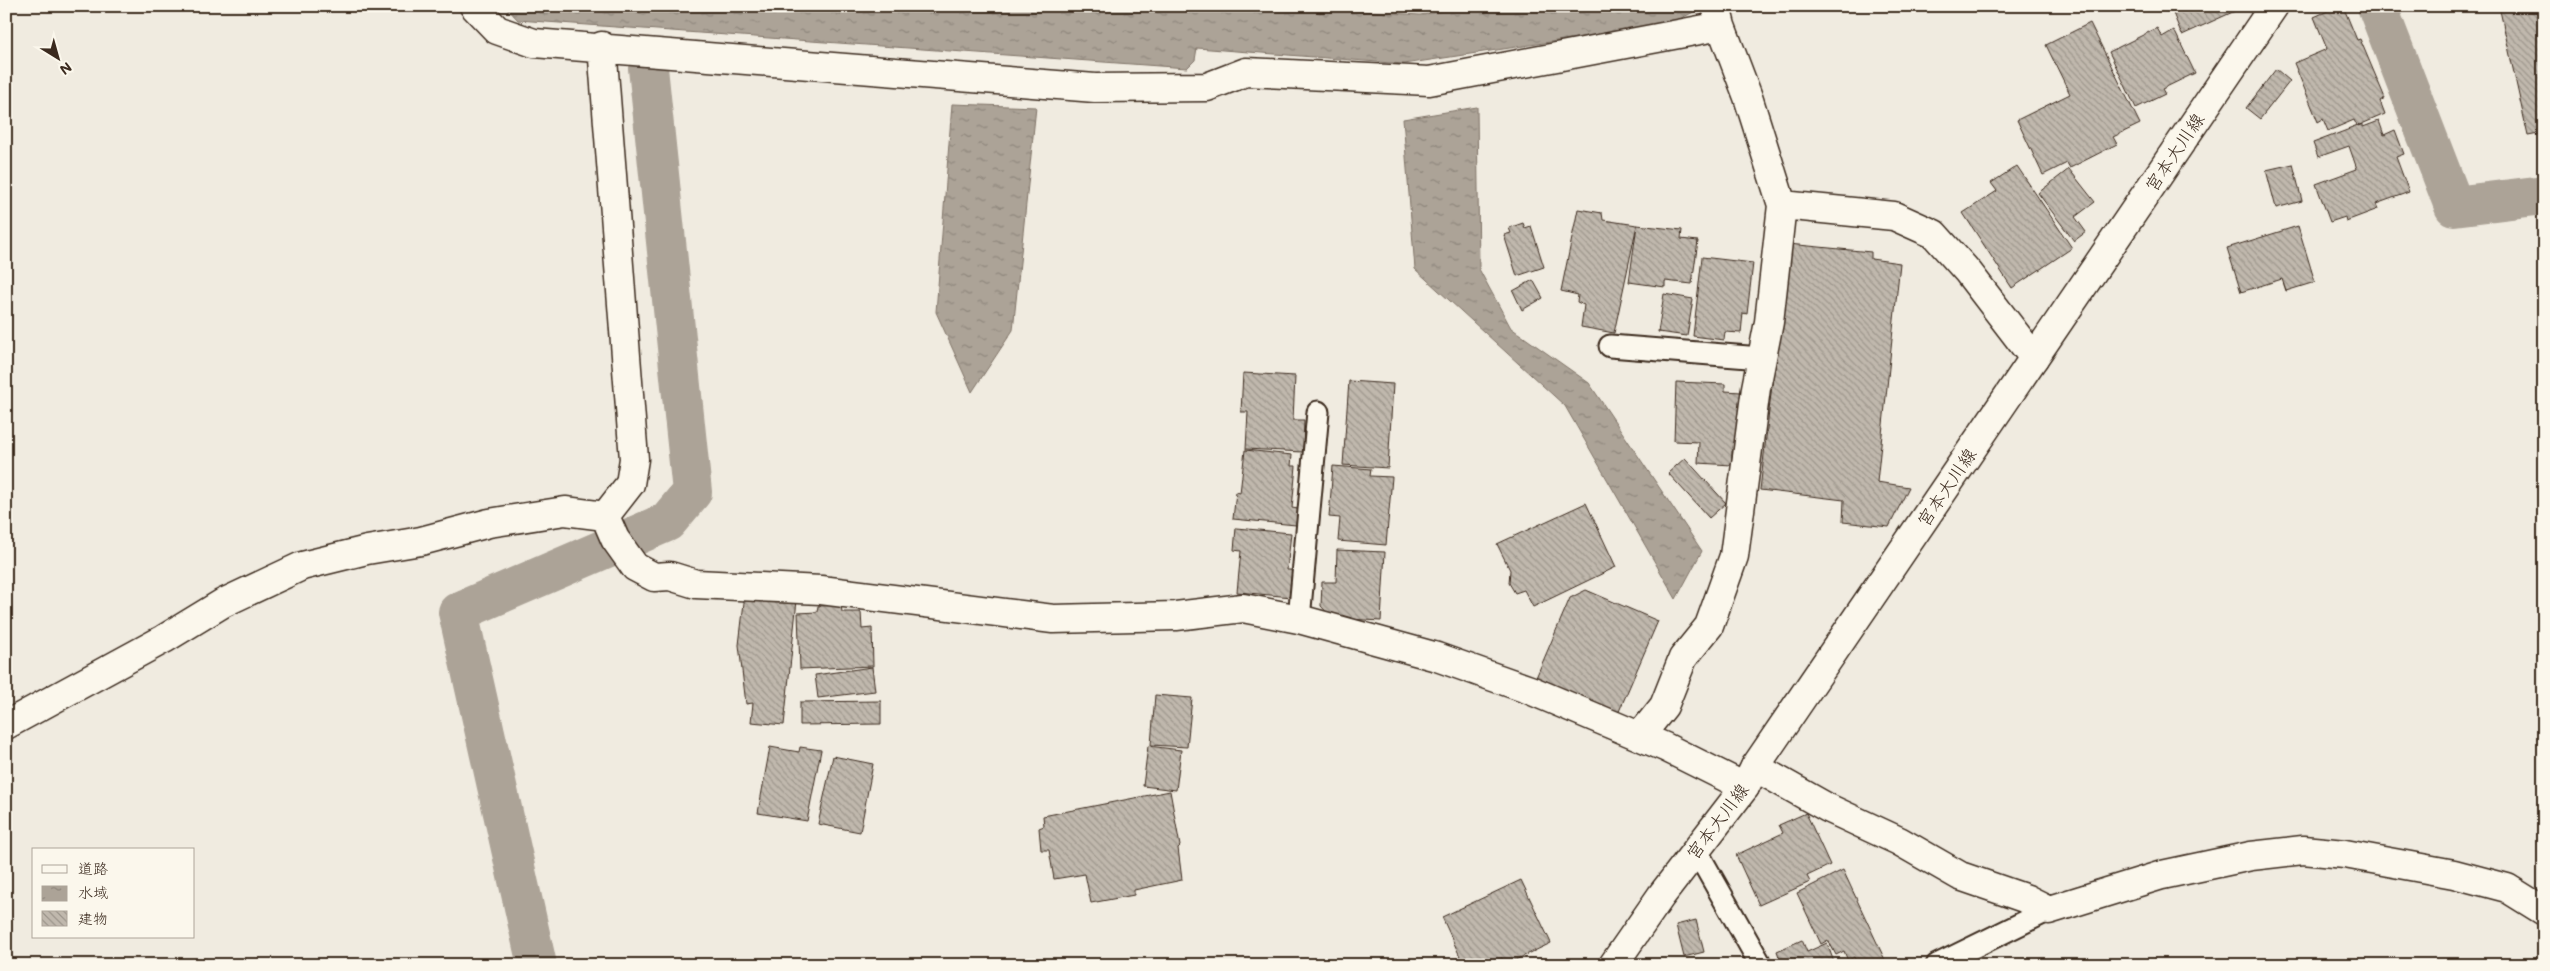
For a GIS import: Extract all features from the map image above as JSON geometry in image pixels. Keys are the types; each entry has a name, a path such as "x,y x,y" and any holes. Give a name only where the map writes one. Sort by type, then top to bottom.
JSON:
{"street":[{"path":"474,6 497,30 534,43 602,46 1095,88 1207,87 1246,72 1429,81 1718,15 1748,97 1782,205 1768,322 1734,556 1709,626 1683,658 1664,706 1640,736"},
{"name":"宮本大川線","path":"1613,965 1750,777 2274,6"},
{"path":"602,46 634,459 630,484 610,528"},
{"path":"1782,205 1894,216 1934,234 1968,272 2034,358"},
{"path":"6,725 164,639 223,603 302,566 367,550 421,541 489,523 565,511 610,528 635,567 654,577 670,576 696,584 821,590 1053,619 1176,616 1243,608 1298,619 1437,657 1530,690 1640,736 1828,808 1899,841 1960,876 2027,899 2048,910 2162,875 2251,856 2303,850 2346,854 2454,874 2507,888 2544,910"}],"lane":[{"path":"1610,346 1762,358"},
{"path":"1298,619 1318,412"},
{"path":"1696,850 1761,965"},
{"path":"1938,965 2048,910"}],"water":[{"path":"505,6 1289,6 1420,15 1473,6 1702,8 1669,24 1404,64 1197,48 1195,60 1187,68 518,20"},
{"path":"952,104 1036,107 1013,330 972,392 936,312"},
{"path":"1477,107 1479,269 1511,328 1589,383 1702,551 1676,599 1565,406 1415,269 1403,119"}],"building":[{"path":"2170,6 2233,6 2235,11 2182,35"},
{"path":"2343,6 2357,40 2360,39 2385,98 2380,101 2385,114 2357,126 2354,120 2328,131 2323,119 2318,122 2294,63 2327,49 2314,17"},
{"path":"2499,6 2544,6 2544,133 2528,136"},
{"path":"2090,23 2140,124 2113,137 2117,144 2070,168 2067,163 2043,175 2017,120 2070,94 2046,45"},
{"path":"2157,28 2162,37 2174,30 2195,73 2162,89 2165,94 2136,108 2109,52"},
{"path":"2276,69 2290,81 2260,119 2246,108"},
{"path":"2379,121 2384,135 2395,130 2404,154 2396,157 2409,192 2376,204 2378,209 2346,221 2345,217 2330,222 2316,184 2357,169 2349,146 2318,157 2313,143 2363,124 2363,127"},
{"path":"2293,164 2302,201 2276,208 2266,170"},
{"path":"2017,166 2072,248 2012,288 1963,213 1997,191 1991,183"},
{"path":"2069,169 2095,202 2075,217 2086,232 2074,241 2038,193"},
{"path":"1578,209 1602,213 1603,220 1637,225 1614,333 1581,327 1584,305 1577,302 1578,295 1561,291"},
{"path":"1523,223 1525,228 1531,226 1544,267 1517,276 1504,235 1511,233 1509,228"},
{"path":"1637,225 1682,230 1681,239 1698,241 1692,284 1665,281 1665,287 1629,282"},
{"path":"2298,226 2315,282 2286,291 2282,279 2241,292 2227,248"},
{"path":"1788,244 1871,252 1871,259 1900,263 1877,482 1909,487 1889,527 1843,522 1844,500 1760,490"},
{"path":"1702,257 1753,263 1747,314 1743,313 1741,333 1725,332 1724,340 1693,336"},
{"path":"1533,280 1543,298 1522,310 1513,291"},
{"path":"1664,294 1693,299 1687,336 1658,332"},
{"path":"1243,373 1295,376 1293,420 1304,420 1303,452 1246,449 1248,412 1241,412"},
{"path":"1349,381 1393,384 1388,468 1343,465"},
{"path":"1676,382 1725,384 1725,391 1741,392 1739,451 1732,451 1732,465 1698,463 1699,442 1674,441"},
{"path":"1245,450 1292,455 1291,466 1296,466 1292,508 1298,509 1296,525 1233,519 1236,492 1240,493"},
{"path":"1685,458 1726,503 1709,518 1668,473"},
{"path":"1333,466 1371,469 1370,476 1392,477 1386,545 1338,541 1340,518 1329,517"},
{"path":"1586,503 1616,567 1533,607 1524,590 1515,593 1509,583 1510,570 1497,544"},
{"path":"1236,528 1291,533 1287,570 1294,570 1292,597 1237,592 1241,551 1234,550"},
{"path":"1337,550 1385,552 1381,621 1332,618 1321,606 1322,582 1336,582"},
{"path":"1586,590 1658,621 1617,716 1535,680 1570,598"},
{"path":"745,594 797,600 784,725 751,722 753,703 746,704 739,645"},
{"path":"841,605 842,612 861,612 862,629 872,628 873,666 800,669 798,613 817,612 818,606"},
{"path":"872,667 875,691 818,698 815,675"},
{"path":"1155,695 1192,698 1187,747 1151,745"},
{"path":"881,701 881,724 800,725 800,702"},
{"path":"1148,746 1181,750 1176,790 1143,786"},
{"path":"770,747 799,752 800,747 821,750 807,821 758,813"},
{"path":"833,756 873,764 860,832 818,824"},
{"path":"1170,791 1180,846 1178,848 1182,880 1134,890 1134,895 1091,903 1085,874 1054,879 1049,850 1041,850 1039,828 1044,826 1043,816"},
{"path":"1806,813 1830,865 1807,876 1810,882 1759,905 1736,855 1783,833 1779,825"},
{"path":"1843,870 1885,960 1875,965 1858,965 1854,957 1848,961 1844,951 1836,955 1828,940 1821,944 1797,893"},
{"path":"1521,880 1551,943 1505,965 1502,958 1487,965 1464,965 1442,917"},
{"path":"1696,920 1704,952 1684,957 1676,925"},
{"path":"1802,940 1807,952 1827,943 1835,965 1782,965 1777,951"}],"waterway":[{"path":"2377,6 2454,206 2544,195"},
{"path":"537,965 458,612 667,522 692,492 648,68"}]}
